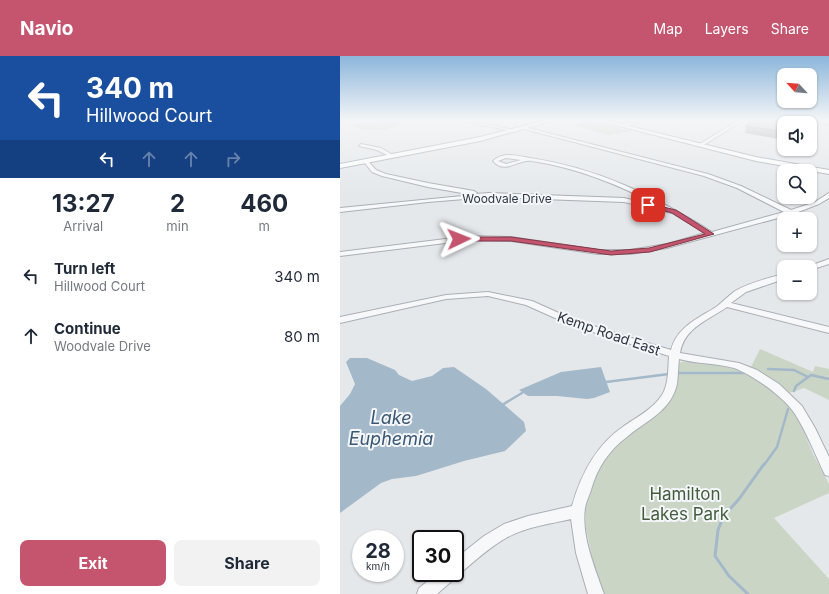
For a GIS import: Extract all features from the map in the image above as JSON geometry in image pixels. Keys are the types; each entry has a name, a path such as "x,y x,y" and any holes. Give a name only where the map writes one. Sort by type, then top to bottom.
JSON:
{"main road":[{"path":"340,165 440,145"},
{"path":"340,165 367,162 445,145"},
{"path":"700,145 780,164 829,172"}],"street":[{"path":"361,145 379,149 391,155"},
{"path":"591,145 706,175 740,187 789,212"},
{"path":"526,159 560,164 622,185 656,200 711,234"},
{"path":"367,162 374,171 384,175 430,186 489,195"},
{"path":"602,198 619,194 622,190 622,185"},
{"path":"418,201 430,193 432,189 430,186"},
{"name":"Woodvale Drive","path":"340,212 418,201 489,195 602,198 648,205 674,212"},
{"path":"794,212 817,203 829,195"},
{"path":"340,254 470,238 511,239 598,252 630,252 667,246 777,217"},
{"path":"817,265 829,261"},
{"path":"596,594 579,529 578,510 589,473 606,448 624,432 657,410 667,397 673,378 674,354 678,342 683,334 693,324 725,304 738,293 777,279"},
{"name":"Kemp Road East","path":"340,320 446,297 488,294 529,302 558,316 599,331 674,354 735,365 753,372 775,387 798,409 811,431 829,471"},
{"path":"725,304 829,330"},
{"path":"464,562 502,533 517,527 578,510"},
{"path":"425,594 439,582"}],"green space":[{"path":"760,349 813,372 815,366 829,369 829,400 804,388 789,393 751,367"},
{"name":"Hamilton Lakes Park","path":"681,362 712,364 742,372 769,388 792,410 829,484 829,493 774,518 829,579 829,594 603,594 593,562 586,529 585,508 594,473 610,449 660,413 675,392 678,364"}],"water":[{"name":"Lake Euphemia","path":"350,358 367,358 395,370 399,375 412,381 432,376 443,368 454,367 486,389 524,422 526,431 505,451 464,461 416,476 392,479 381,483 340,513 340,406 350,394 355,384 346,362"},
{"path":"601,367 610,392 594,398 587,399 557,396 528,396 519,390 561,372"}],"waterway":[{"path":"768,369 794,370 808,377"},
{"path":"675,373 744,373"},
{"path":"606,382 669,374"},
{"path":"794,391 796,386 811,375 829,379"},
{"path":"502,405 522,393"},
{"path":"764,465 777,447 788,409"},
{"path":"748,594 729,576 715,556 718,530 723,517 739,499 764,464"}],"route":[{"path":"459,239 511,239 611,253 650,250 711,234 674,212 648,205"}]}
